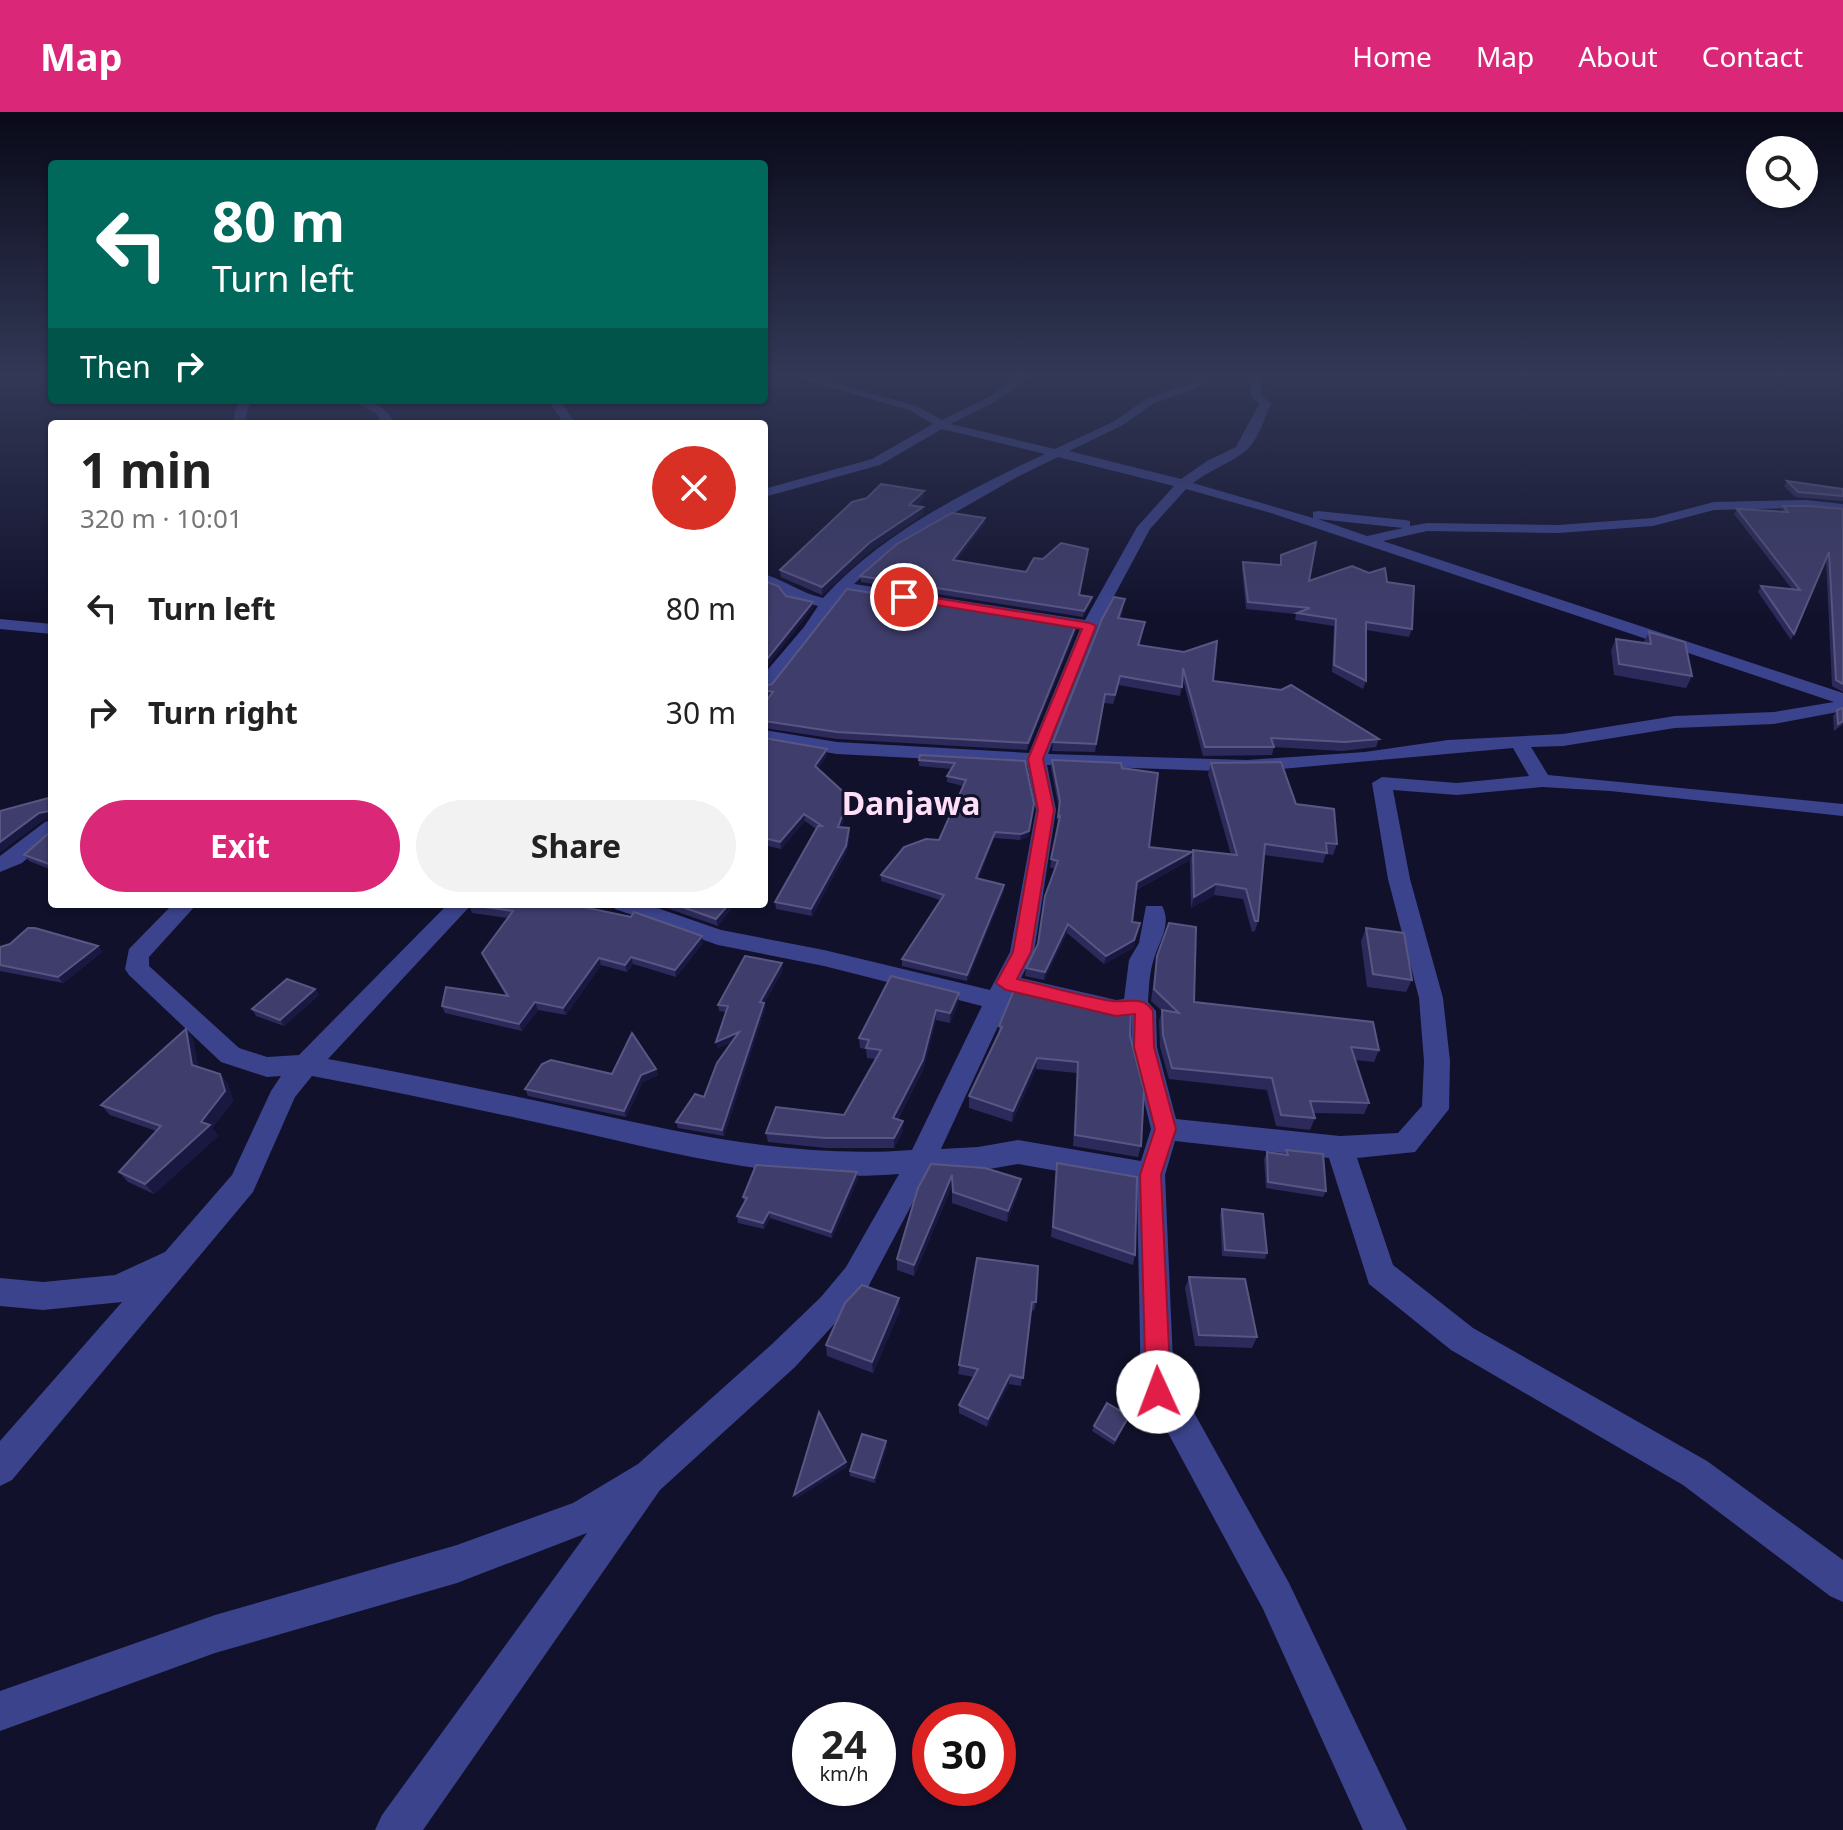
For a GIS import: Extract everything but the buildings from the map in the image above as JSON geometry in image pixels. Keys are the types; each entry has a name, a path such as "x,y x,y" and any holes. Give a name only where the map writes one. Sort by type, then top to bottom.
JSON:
{"street":[{"path":"768,492 884,457"},
{"path":"768,680 811,630 842,587 890,544 999,481 1048,457"},
{"path":"1077,457 1133,469 1276,510 1843,699"},
{"path":"0,1711 215,1634 457,1564 583,1517 650,1476 783,1356 832,1307 857,1277 921,1161 1022,952 1046,810 1036,759 1090,626 1144,527 1183,484 1225,457"},
{"path":"1276,510 1427,527 1558,529 1653,522 1714,506 1795,504 1843,508"},
{"path":"1363,541 1427,527"},
{"path":"768,581 785,587 793,596 827,604"},
{"path":"842,587 1090,626"},
{"path":"0,624 48,629"},
{"path":"768,737 837,748 1247,766 1365,758 1435,747 1519,743 1604,734 1675,722 1774,718 1843,706"},
{"path":"1519,743 1542,781"},
{"path":"1165,1129 1340,1148 1405,1144 1435,1109 1437,1061 1431,998 1399,879 1382,783 1457,789 1542,781 1610,785 1843,810"},
{"path":"0,865 14,858 48,829"},
{"path":"182,908 137,955 137,969 230,1055 267,1067 306,1065 434,1089 718,1152 855,1166 978,1159 1018,1152 1151,1175"},
{"path":"0,1468 243,1183 284,1091 457,908"},
{"path":"635,908 718,937 1001,992 1116,1009 1135,1006 1144,1011 1144,1047 1165,1129 1151,1175 1158,1392 1180,1421 1276,1596 1385,1830"},
{"path":"1135,1006 1141,960 1151,943 1154,911"},
{"path":"1340,1148 1380,1274 1462,1339 1695,1473 1843,1583"},
{"path":"0,1292 43,1296 118,1289 177,1261"},
{"path":"397,1830 650,1476"}],"district":[{"name":"Danjawa","path":"911,802"}],"route":[{"path":"904,597 1090,626 1036,759 1046,810 1022,952 1006,983 1116,1009 1135,1006 1144,1011 1144,1047 1165,1129 1151,1175 1158,1392"}]}
